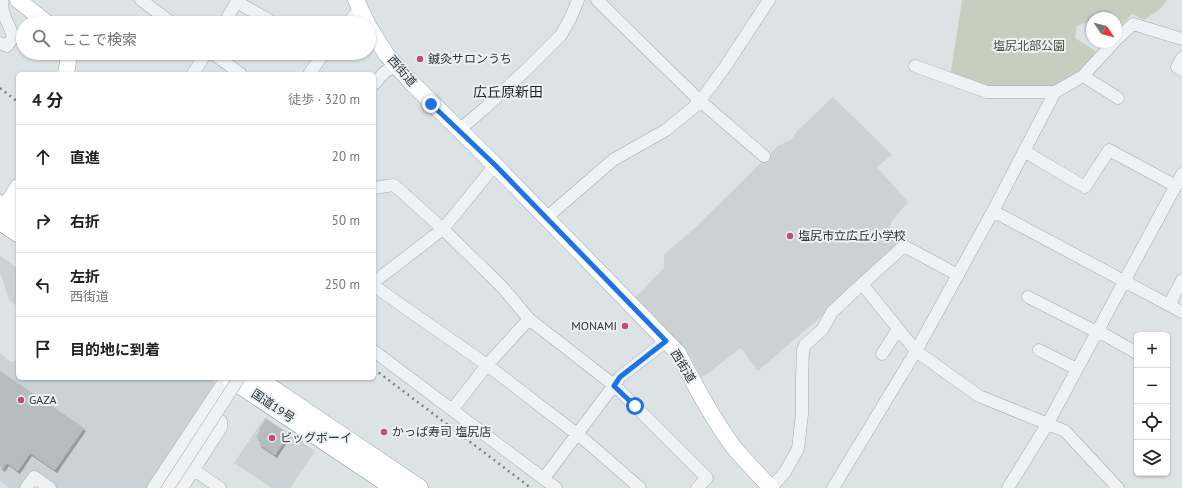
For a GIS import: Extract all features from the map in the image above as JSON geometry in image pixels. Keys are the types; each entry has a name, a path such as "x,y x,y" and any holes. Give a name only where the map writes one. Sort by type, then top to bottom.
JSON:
{"highway":[{"path":"5,213 16,230"},
{"name":"国道19号","path":"233,380 395,488"},
{"name":"国道19号","path":"259,380 419,488"}],"main road":[{"path":"18,0 38,16"},
{"path":"358,4 364,16"},
{"name":"西街道","path":"376,38 386,54 431,104 495,165 678,353 716,422 771,488"},
{"path":"66,72 68,60"},
{"path":"5,213 16,191"}],"street":[{"path":"141,0 163,16"},
{"path":"459,130 527,69 561,35 578,0"},
{"path":"597,0 700,101 764,156"},
{"path":"546,218 613,160 666,130 693,108 700,101 725,67 769,0"},
{"path":"228,16 238,1 263,16"},
{"path":"352,16 358,4"},
{"path":"0,43 7,46 13,38 2,8"},
{"path":"1122,34 1133,24 1182,39"},
{"path":"915,66 987,92 1055,92 1083,76 1109,48"},
{"path":"1182,58 1177,67 1182,70"},
{"path":"195,72 202,60"},
{"path":"222,60 238,72"},
{"path":"310,72 317,60"},
{"path":"376,82 385,72 396,65"},
{"path":"1083,76 1118,98"},
{"path":"833,488 916,351 993,211 1055,92"},
{"path":"1024,151 1085,187 1109,150 1176,186"},
{"path":"376,280 443,229 495,165"},
{"path":"1008,488 1048,423 1182,174"},
{"path":"376,188 394,185 443,229 503,288 529,319 614,386 708,478 697,488"},
{"path":"993,211 1182,312"},
{"path":"771,488 785,472 798,448 802,414 803,350 805,345 822,330 832,312 904,246 958,275"},
{"path":"1169,304 1182,280"},
{"path":"862,284 916,351 979,396 1066,431 1118,488"},
{"path":"376,287 487,364 586,441 640,488"},
{"path":"1028,297 1134,351"},
{"path":"452,410 487,364 529,319"},
{"path":"882,354 898,329"},
{"path":"544,478 620,377 666,341"},
{"path":"1039,350 1077,369"},
{"path":"376,353 556,488"},
{"path":"153,488 225,380"},
{"path":"168,488 238,380"},
{"path":"182,488 221,428 221,421 205,410"},
{"path":"194,470 220,488"},
{"path":"26,488 34,477 50,488"}],"shaded area":[{"name":"塩尻市立広丘小学校","path":"833,97 892,155 877,167 908,202 891,222 890,227 900,245 758,371 741,348 701,377 690,356 677,340 636,297 664,268 664,255 697,226 778,146 792,139 797,131"},
{"path":"0,256 16,267 16,305 9,300 0,272"},
{"path":"0,353 11,362 16,360 16,380 213,380 215,386 151,488 57,488 35,471 21,488 9,488 0,481"},
{"path":"265,417 315,451 290,488 272,488 234,463"}],"green space":[{"name":"塩尻北部公園","path":"962,0 1167,0 1160,9 1144,20 1132,14 1122,25 1122,12 1086,12 1086,22 1077,26 1075,38 1086,45 1086,48 1091,48 1096,51 1085,67 1073,79 1055,89 995,95 950,78"}],"building":[{"name":"GAZA","path":"0,371 84,428 55,470 30,453 18,471 7,463 3,469 0,466"},
{"path":"266,419 289,434 275,455 259,444 261,441 256,437"}],"railway":[{"path":"0,88 16,100"},
{"path":"376,371 531,488"}],"place":[{"name":"鍼灸サロンうち","path":"420,59"},
{"name":"塩尻市立広丘小学校","path":"790,236"},
{"name":"MONAMI","path":"625,326"},
{"name":"GAZA","path":"21,400"},
{"name":"かっぱ寿司 塩尻店","path":"384,432"},
{"name":"ビッグボーイ","path":"272,438"}],"district":[{"name":"広丘原新田","path":"508,92"}],"route":[{"path":"431,104 495,165 666,341 620,377 614,386 635,406"}]}
